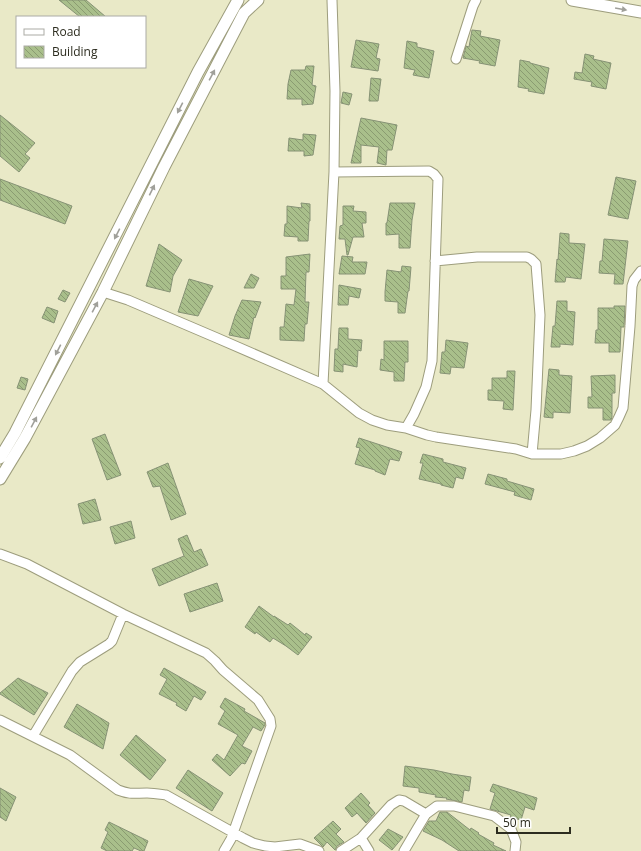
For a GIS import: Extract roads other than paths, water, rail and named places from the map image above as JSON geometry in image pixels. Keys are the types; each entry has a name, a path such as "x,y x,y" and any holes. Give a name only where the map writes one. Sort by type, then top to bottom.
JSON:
{"street":[{"path":"0,479 153,161 198,72 238,0"},
{"path":"0,458 20,436 103,292 164,167 244,14 258,0"},
{"path":"323,384 334,172 336,90 332,0"},
{"path":"456,59 476,0"},
{"path":"572,0 641,12"},
{"path":"153,161 164,167"},
{"path":"334,172 429,171 438,179 432,362 426,388 406,428"},
{"path":"435,261 477,257 527,257 532,259 536,264 540,315 536,410 532,454"},
{"path":"103,292 128,300 323,384 359,413 372,420 387,425 406,428 427,435 516,449 532,454 547,455 561,454 587,446 600,438 615,424 623,408 632,286 634,280 641,271"},
{"path":"0,554 27,564 123,614 206,653 223,670 258,700 270,719 271,726 234,833 224,851"},
{"path":"33,736 72,671 80,662 112,641 123,614"},
{"path":"0,720 70,755 118,790 132,794 145,793 166,795 253,843 275,847 300,844 319,851"},
{"path":"341,851 361,838 391,805 399,800 404,801 426,814"},
{"path":"404,851 426,814 437,806 454,806 494,816 511,829 516,842 515,851"},
{"path":"361,838 370,851"}]}
